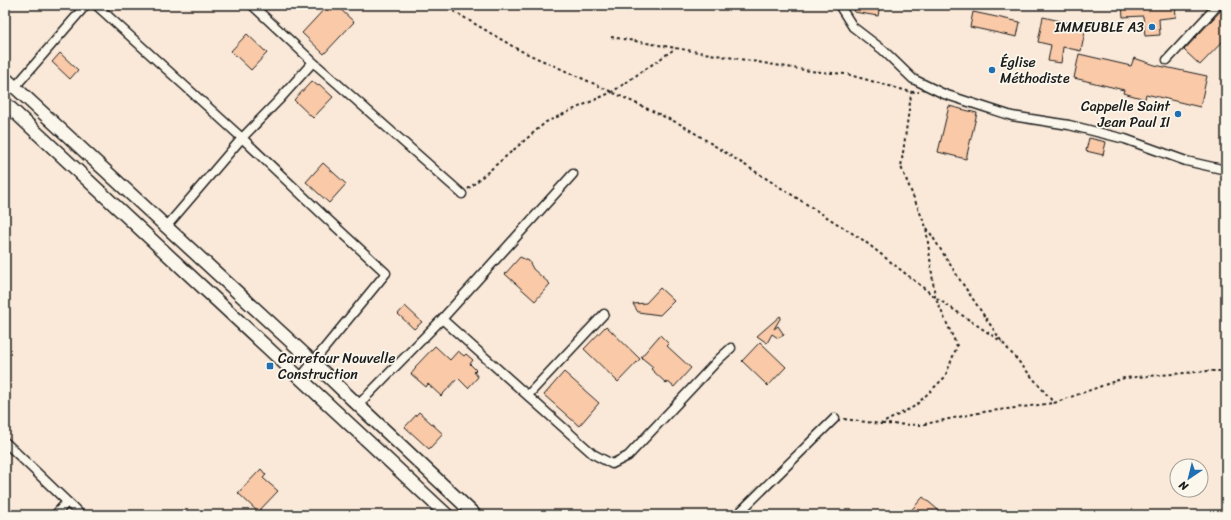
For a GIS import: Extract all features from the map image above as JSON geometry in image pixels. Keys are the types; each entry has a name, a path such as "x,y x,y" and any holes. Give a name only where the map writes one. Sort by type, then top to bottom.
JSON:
{"main road":[{"path":"5,78 313,362 475,515"},
{"path":"5,103 447,515"}],"street":[{"path":"15,87 86,5"},
{"path":"96,5 386,272 300,378"},
{"path":"252,5 313,62 462,194"},
{"path":"839,5 853,26 883,50 913,79 944,94 1012,116 1069,125 1125,139 1186,161 1226,170"},
{"path":"1167,60 1218,5"},
{"path":"166,227 242,138 313,62"},
{"path":"358,405 442,319 573,174"},
{"path":"528,396 604,314"},
{"path":"442,319 593,454 612,464 628,456 731,348"},
{"path":"737,515 835,418"},
{"path":"5,442 81,515"},
{"path":"55,515 67,502"}],"path":[{"path":"443,5 519,50 682,125 863,240 935,297 1002,342"},
{"path":"611,37 810,71 846,74 911,92 924,93"},
{"path":"462,194 546,122 612,92 676,48"},
{"path":"913,79 901,167 926,227 1002,342 1054,403"},
{"path":"881,424 915,406 945,377 956,346 935,297 926,227"},
{"path":"835,418 881,424 920,425 983,412 1054,403 1124,378 1208,371 1226,371"}],"building":[{"path":"328,5 336,5 354,22 324,54 302,33"},
{"path":"856,5 880,5 878,16 854,12"},
{"name":"IMMEUBLE A3","path":"1122,5 1175,5 1176,17 1159,19 1160,35 1145,36 1143,16 1123,17"},
{"path":"1226,5 1226,38 1200,65 1184,50"},
{"path":"973,12 1020,22 1017,37 970,27"},
{"path":"1043,17 1086,27 1081,51 1063,47 1061,63 1048,61 1051,45 1038,42"},
{"path":"247,34 267,53 251,70 231,51"},
{"path":"60,53 78,70 70,79 52,62"},
{"path":"1079,54 1131,66 1134,58 1155,65 1207,76 1200,107 1146,94 1145,99 1123,93 1124,90 1074,78"},
{"path":"312,81 318,86 319,84 333,97 313,118 294,100"},
{"path":"949,106 977,113 966,159 938,152"},
{"path":"1089,138 1106,142 1103,155 1086,151"},
{"path":"323,163 346,184 329,203 306,182"},
{"path":"520,257 529,261 533,269 550,284 535,301 505,274"},
{"path":"660,288 674,301 660,315 638,312 633,304 646,303"},
{"path":"405,306 422,322 414,329 398,314"},
{"path":"780,316 781,317 774,329 778,326 784,335 778,338 772,334 767,343 757,336"},
{"path":"606,326 640,359 618,382 584,349"},
{"path":"660,335 669,344 667,346 691,368 674,387 668,382 667,384 651,369 653,367 641,357"},
{"path":"760,342 786,367 768,386 742,361"},
{"path":"435,346 450,360 458,351 464,356 466,354 473,360 470,364 476,370 474,372 478,377 468,388 458,378 441,396 428,384 426,387 411,374 416,368 415,367"},
{"path":"564,372 599,403 579,426 544,395"},
{"path":"419,412 443,434 429,449 405,427"},
{"path":"261,469 266,475 263,478 278,491 258,512 238,493"},
{"path":"923,497 944,515 907,515"}],"place":[{"name":"IMMEUBLE A3","path":"1152,27"},
{"name":"Église Méthodiste","path":"992,70"},
{"name":"Cappelle Saint Jean Paul II","path":"1178,114"},
{"name":"Carrefour Nouvelle Construction","path":"270,366"}]}
